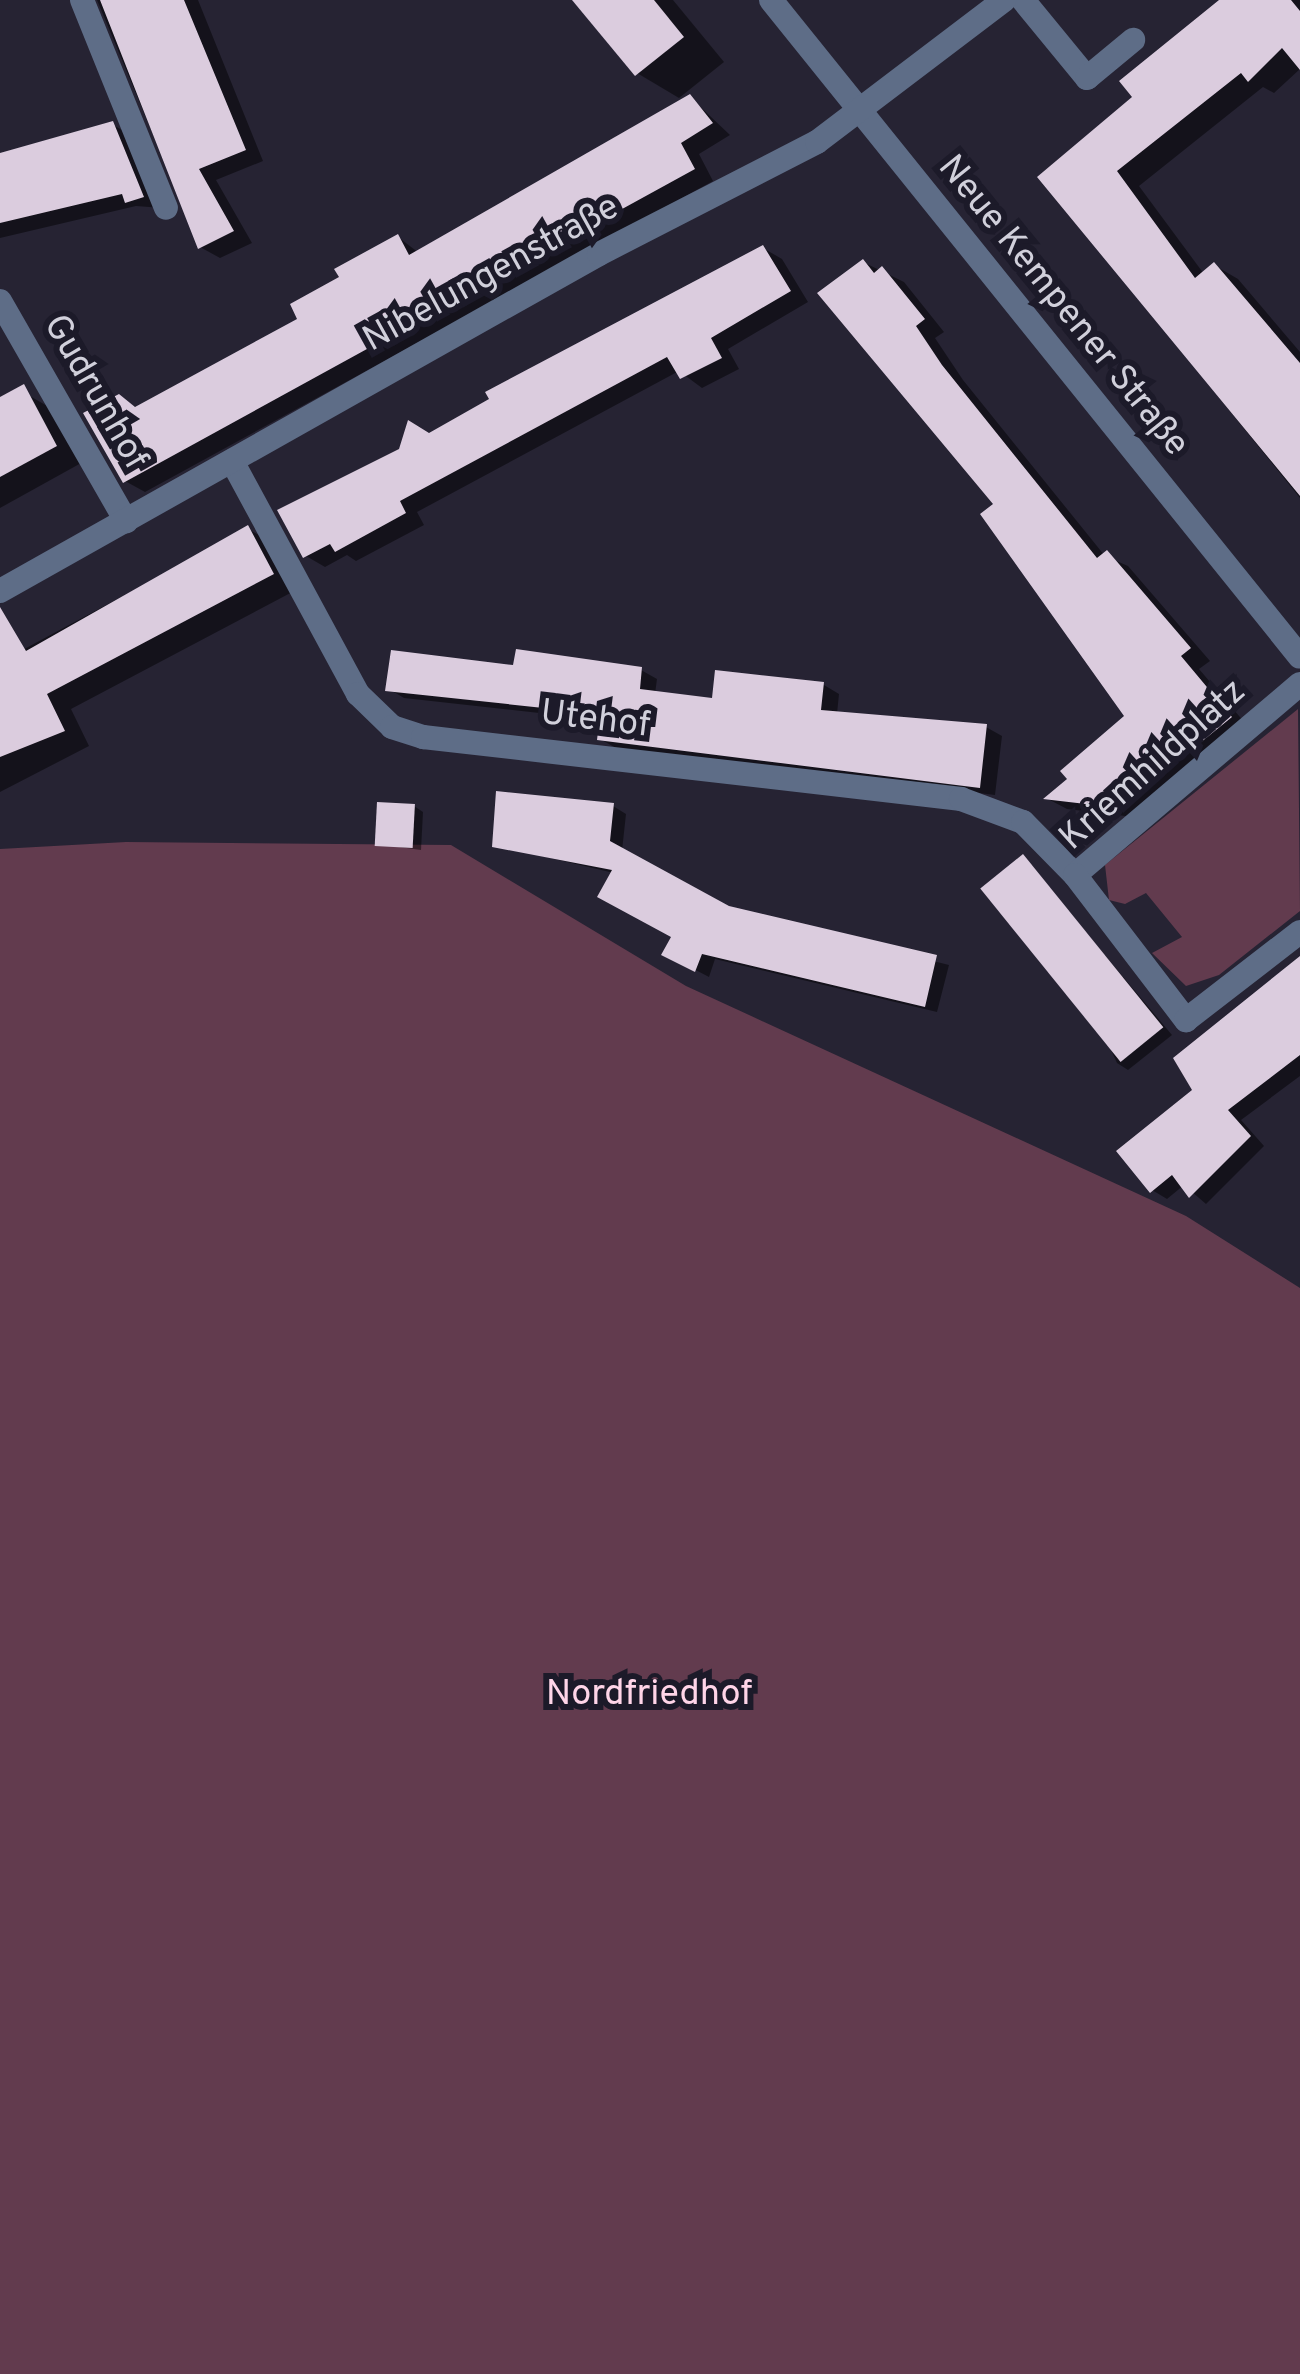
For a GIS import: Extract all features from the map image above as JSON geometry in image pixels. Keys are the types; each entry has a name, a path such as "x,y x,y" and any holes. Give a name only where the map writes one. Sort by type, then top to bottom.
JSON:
{"street":[{"path":"82,0 166,208"},
{"name":"Neue Kempener Straße","path":"771,0 1300,657"},
{"name":"Nibelungenstraße","path":"0,590 599,254 817,142 1004,0"},
{"path":"1024,0 1087,78 1133,40"},
{"name":"Gudrunhof","path":"0,301 126,520"},
{"name":"Utehof","path":"232,461 358,694 392,727 423,737 961,800 1024,822 1075,875"},
{"name":"Kriemhildplatz","path":"1300,684 1075,875 1186,1020 1300,932"}],"green space":[{"path":"1298,709 1300,911 1219,975 1186,986 1152,953 1182,937 1146,893 1125,904 1109,900 1105,865"},
{"name":"Nordfriedhof","path":"126,842 451,845 686,986 1186,1216 1300,1288 1300,2374 0,2374 0,849"}],"building":[{"path":"100,0 184,0 246,150 199,169 234,231 198,249"},
{"path":"572,0 654,0 684,37 635,76"},
{"path":"1219,0 1291,0 1300,11 1300,70 1282,48 1248,82 1241,73 1117,171 1195,278 1214,262 1300,363 1300,496 1037,177 1132,97 1119,81"},
{"path":"690,94 713,123 681,143 695,169 123,483 83,413 119,394 135,407 297,319 290,304 339,277 334,269 398,234 409,255"},
{"path":"113,121 144,197 125,203 122,194 0,223 0,153"},
{"path":"763,245 791,291 711,338 722,358 680,379 667,357 400,501 406,513 335,552 330,544 303,558 277,510 399,449 408,420 429,433 489,399 485,392"},
{"path":"863,259 874,273 882,266 925,319 916,326 942,365 1097,558 1107,550 1191,648 1181,656 1232,717 1120,808 1043,799 1067,779 1060,771 1124,716 980,514 993,504 817,293"},
{"path":"24,384 57,446 0,477 0,397"},
{"path":"248,525 274,574 47,694 65,731 0,757 0,607 26,651"},
{"path":"516,649 642,667 640,689 712,698 715,670 824,682 821,710 987,724 980,788 597,740 600,714 385,691 391,650 513,665"},
{"path":"496,791 614,803 610,841 729,906 937,955 925,1007 702,954 695,972 661,955 671,937 597,897 612,870 492,847"},
{"path":"377,802 415,804 413,848 375,846"},
{"path":"1023,854 1163,1027 1121,1062 980,889"},
{"path":"1300,956 1300,1055 1228,1110 1251,1136 1189,1198 1172,1175 1150,1193 1116,1151 1192,1090 1173,1058"}]}
